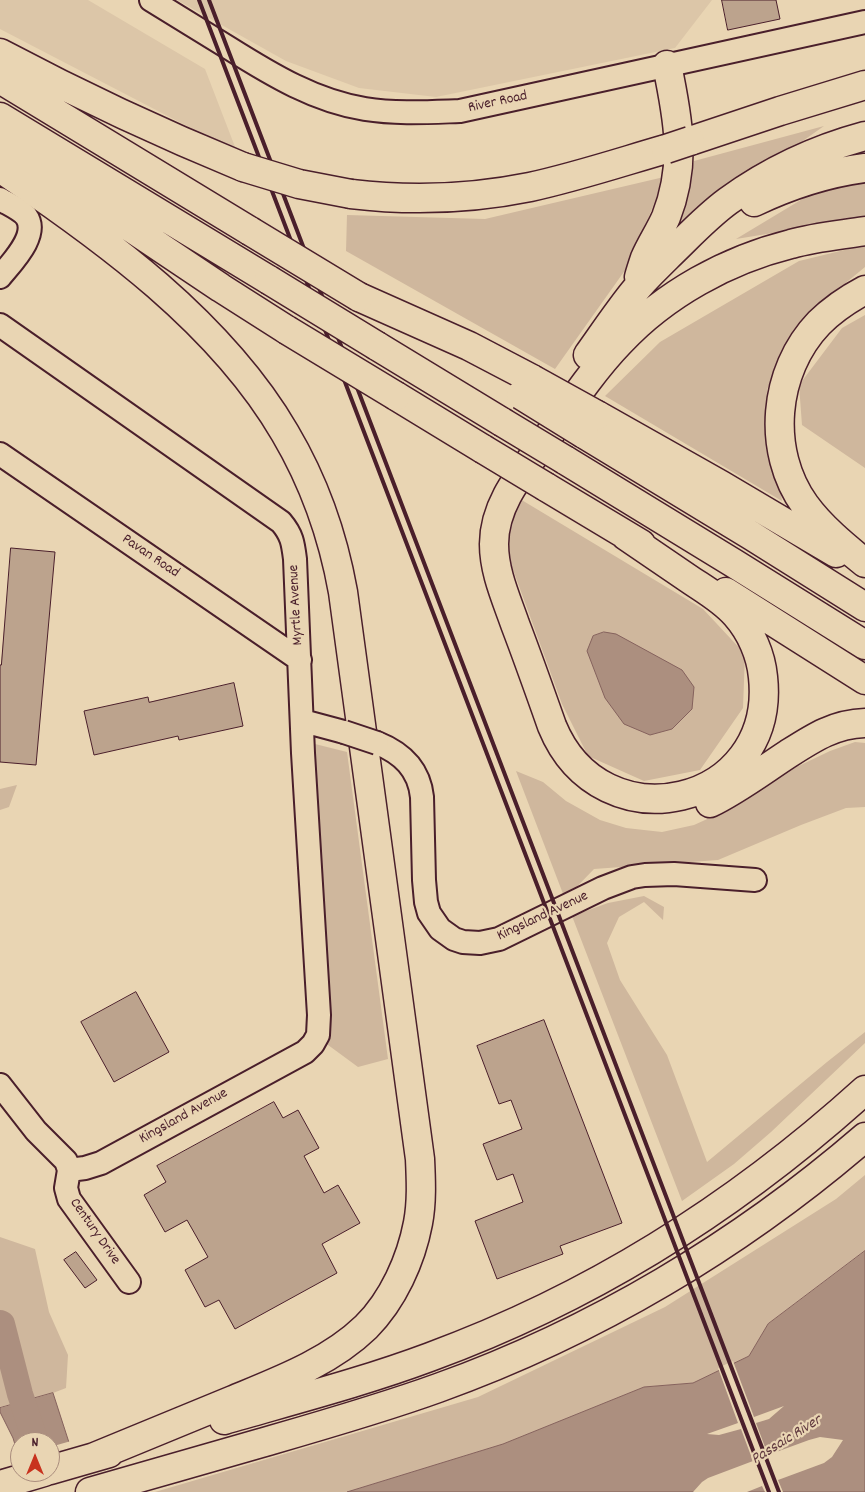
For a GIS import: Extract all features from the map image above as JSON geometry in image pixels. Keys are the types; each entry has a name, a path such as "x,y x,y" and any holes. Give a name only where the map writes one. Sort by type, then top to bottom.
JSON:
{"highway":[{"path":"0,53 140,123 242,167 299,184 351,194 394,198 458,197 502,192 556,180 678,145 865,85"},
{"path":"633,293 646,257 667,216 676,180 679,155 678,126 667,64"},
{"path":"0,79 359,297 527,387 590,424 752,536 865,607"},
{"path":"678,145 865,104"},
{"path":"0,117 565,460 865,645"},
{"path":"865,136 814,154 749,187 712,214 654,269 633,293 499,479 487,499 480,522 476,554 482,587 535,731 546,754 571,784 604,805 630,814 658,816 672,815 701,808 714,802 821,734 844,726 865,723"},
{"path":"0,140 287,330 626,536 720,588 865,680"},
{"path":"0,168 122,256 209,335 239,367 263,398 294,450 314,491 332,545 343,592 420,1159 421,1191 415,1238 397,1283 366,1327 334,1351 292,1375 92,1458"},
{"path":"666,258 710,227 764,198 810,180 865,168"},
{"path":"626,536 714,596 736,615 756,648 762,674 764,694 762,713 754,736 742,756 726,773 712,783 694,792 670,798 646,799 611,790 582,771 562,746 552,726 498,573 494,544 498,516 512,487 593,374 620,342 654,311 701,279 750,256 811,239 865,231"},
{"path":"864,290 829,314 819,323 802,345 785,382 779,424 785,465 796,491 805,505 824,526 865,563"},
{"path":"590,424 721,485 865,570"},
{"path":"60,1467 400,1368 481,1337 555,1303 626,1265 718,1207 804,1143 865,1090"},
{"path":"96,1490 388,1405 456,1381 538,1346 620,1306 705,1256 794,1194 865,1137"}],"street":[{"name":"River Road","path":"151,0 264,70 302,90 335,102 365,109 398,112 460,111 865,22"},
{"path":"0,199 27,217 30,231 22,249 0,277"},
{"name":"Myrtle Avenue","path":"0,325 281,522 289,531 295,559 303,752 318,975 318,1034"},
{"name":"Pavan Road","path":"0,454 300,660"},
{"name":"Kingsland Avenue","path":"303,721 344,732 393,750 413,770 421,787 422,797 426,902 434,922 454,939 471,943 499,939 603,888 632,877 674,874 755,880"},
{"name":"Kingsland Avenue","path":"68,1170 93,1166 305,1052 313,1044 318,1034"},
{"path":"0,1085 36,1131 62,1156 68,1166 68,1170"},
{"name":"Century Drive","path":"68,1170 66,1188 69,1199 129,1282"}],"shaded area":[{"path":"0,0 88,0 205,69 237,152 0,29"},
{"path":"177,0 712,0 675,48 436,97 359,88 286,61"},
{"path":"824,126 679,228 694,161"},
{"path":"664,177 633,259 555,369 346,251 347,215 485,219"},
{"path":"865,182 865,218 736,239 819,189"},
{"path":"865,245 865,267 808,314 782,353 767,390 782,501 605,396 660,342 799,261"},
{"path":"865,315 865,468 802,425 799,385 842,328"},
{"path":"520,499 703,609 745,654 743,708 700,770 644,781 588,756 562,704 504,545"},
{"path":"855,742 865,743 865,807 846,808 718,860 594,869 565,899 516,771 543,782 566,801 600,820 626,828 662,832 694,825 725,811 784,773 830,751"},
{"path":"315,744 347,752 388,1059 358,1067 324,1042"},
{"path":"17,785 9,807 0,810 0,789"},
{"path":"644,896 664,907 663,920 644,902 619,917 607,943 620,980 667,1055 707,1162 865,1032 865,1043 771,1132 734,1164 682,1201 572,916 608,903"},
{"path":"865,1175 865,1251 768,1324 749,1356 693,1383 644,1387 503,1444 347,1492 155,1492 478,1397 665,1307 836,1199"},
{"path":"0,1237 35,1249 49,1312 68,1355 66,1388 0,1407"}],"water":[{"path":"604,632 616,634 682,670 694,687 692,709 672,729 650,735 624,724 605,698 587,651 593,636"},
{"name":"Passaic River","path":"865,1251 865,1492 347,1492 503,1444 644,1387 693,1383 749,1356 768,1324"},
{"path":"53,1393 85,1492 60,1478 60,1432 10,1432 0,1412 0,1408"}],"pier":[{"path":"733,1361 754,1417 784,1406 769,1419 756,1423 768,1455 820,1437 843,1440 832,1457 824,1463 778,1480 783,1492 765,1492 762,1486 747,1492 693,1492 708,1478 753,1461 741,1429 719,1435 707,1434 738,1423 718,1368"},
{"path":"71,1441 88,1492 27,1492 24,1482 60,1482 60,1444"}],"building":[{"path":"722,0 776,0 780,19 728,30"},
{"path":"11,548 55,552 36,765 0,762 0,665"},
{"path":"234,683 243,726 179,740 178,736 94,755 84,711 148,697 149,702"},
{"path":"136,992 169,1052 114,1082 81,1022"},
{"path":"544,1020 622,1223 560,1246 563,1254 497,1279 475,1221 523,1202 513,1174 497,1180 483,1144 522,1129 511,1100 499,1104 477,1046"},
{"path":"274,1102 283,1118 298,1110 319,1148 304,1156 324,1193 338,1185 360,1223 322,1244 337,1273 235,1329 219,1300 205,1307 185,1270 208,1257 187,1220 165,1232 144,1195 166,1182 157,1166"},
{"path":"76,1252 97,1280 85,1288 64,1260"}],"waterway":[{"path":"0,1323 2,1324 20,1394 33,1432"}],"railway":[{"path":"199,0 769,1492"},
{"path":"209,0 779,1492"}]}
